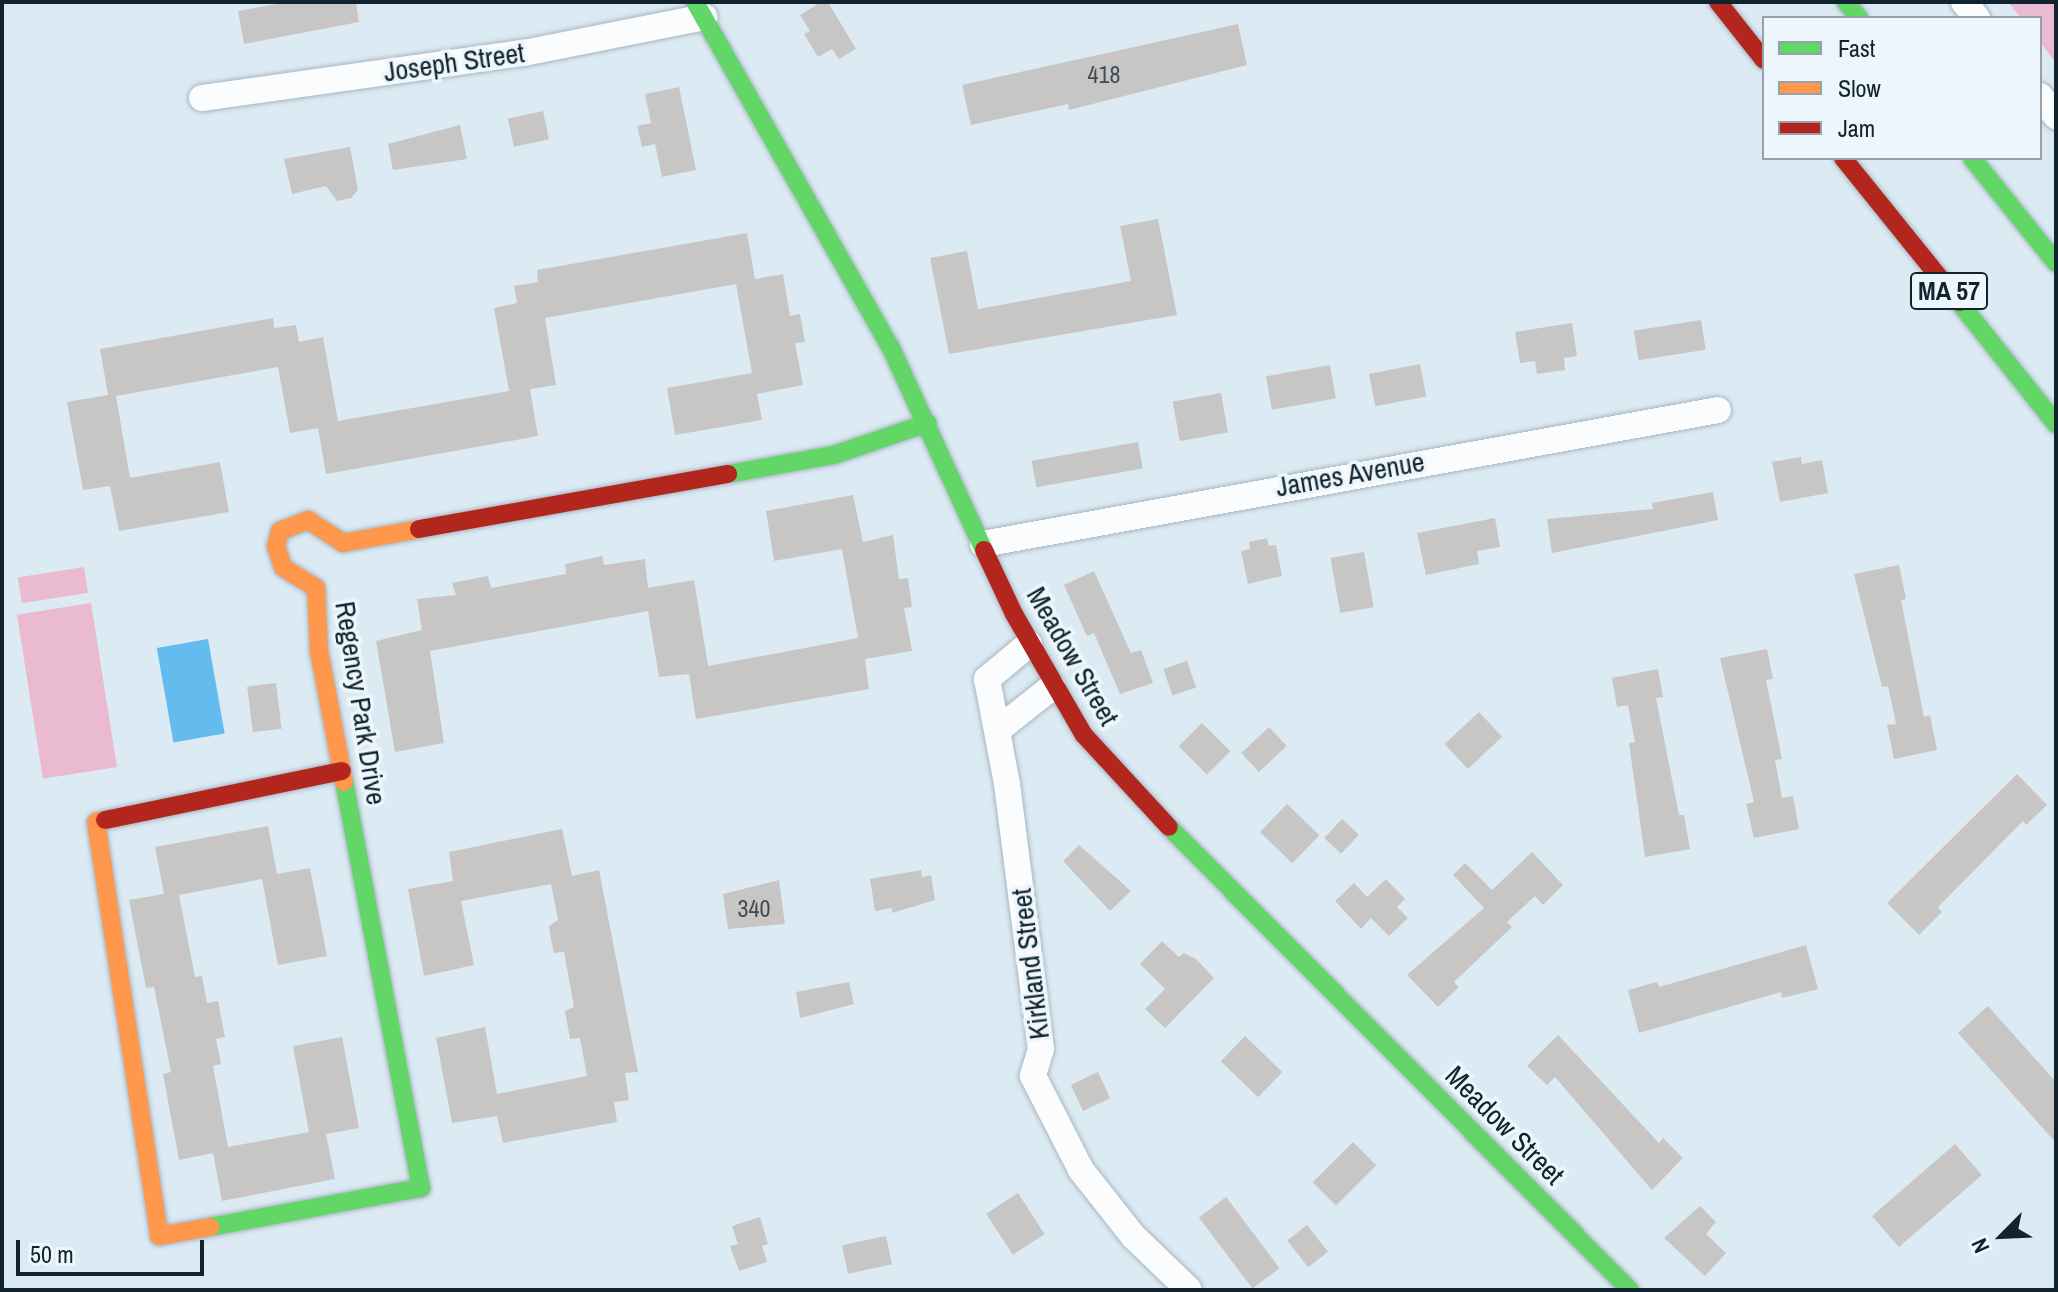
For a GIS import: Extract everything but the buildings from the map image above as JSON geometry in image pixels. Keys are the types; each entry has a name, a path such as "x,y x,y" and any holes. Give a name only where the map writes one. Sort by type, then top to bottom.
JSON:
{"main road":[{"path":"1718,2 1762,57"},
{"name":"Meadow Street","path":"700,10 854,277 928,423 1029,644 1052,687 1114,772 1630,1290"},
{"name":"MA 57","path":"1845,160 2056,424"},
{"path":"1974,160 2056,263"},
{"name":"Regency Park Drive","path":"342,771 96,822 159,1236 421,1188 314,622 316,588 287,573 276,552 277,537 292,522 308,520 343,543 834,455 928,423"}],"street":[{"name":"Joseph Street","path":"202,98 524,53 700,10"},
{"path":"2042,98 2056,116"},
{"name":"James Avenue","path":"983,544 1718,410"},
{"name":"Kirkland Street","path":"1029,644 987,679 999,729 1041,1049 1033,1076 1081,1170 1134,1237 1189,1290"},
{"path":"999,729 1052,687"}],"shaded area":[{"path":"2008,2 2056,2 2056,63 2042,45 2042,16 2019,16"},
{"path":"84,567 88,593 22,603 18,577"},
{"path":"91,603 117,767 43,779 17,615"}],"water":[{"path":"208,639 225,734 173,743 157,648"}],"traffic: fast":[{"path":"695,2 890,346 984,550"},
{"path":"1846,2 1857,16"},
{"path":"1974,160 2056,263"},
{"path":"1959,302 2056,424"},
{"path":"728,474 834,455 928,423"},
{"path":"210,1227 421,1188 344,782"},
{"path":"1169,827 1630,1290"}],"traffic: slow":[{"path":"344,782 319,651 316,588 283,567 276,547 280,531 308,520 343,543 419,529"},
{"path":"105,820 96,822 159,1236 210,1227"}],"traffic: jam":[{"path":"1718,2 1762,57"},
{"path":"1845,160 1959,302"},
{"path":"419,529 728,474"},
{"path":"984,550 1014,614 1084,735 1169,827"},
{"path":"105,820 342,771"}]}
